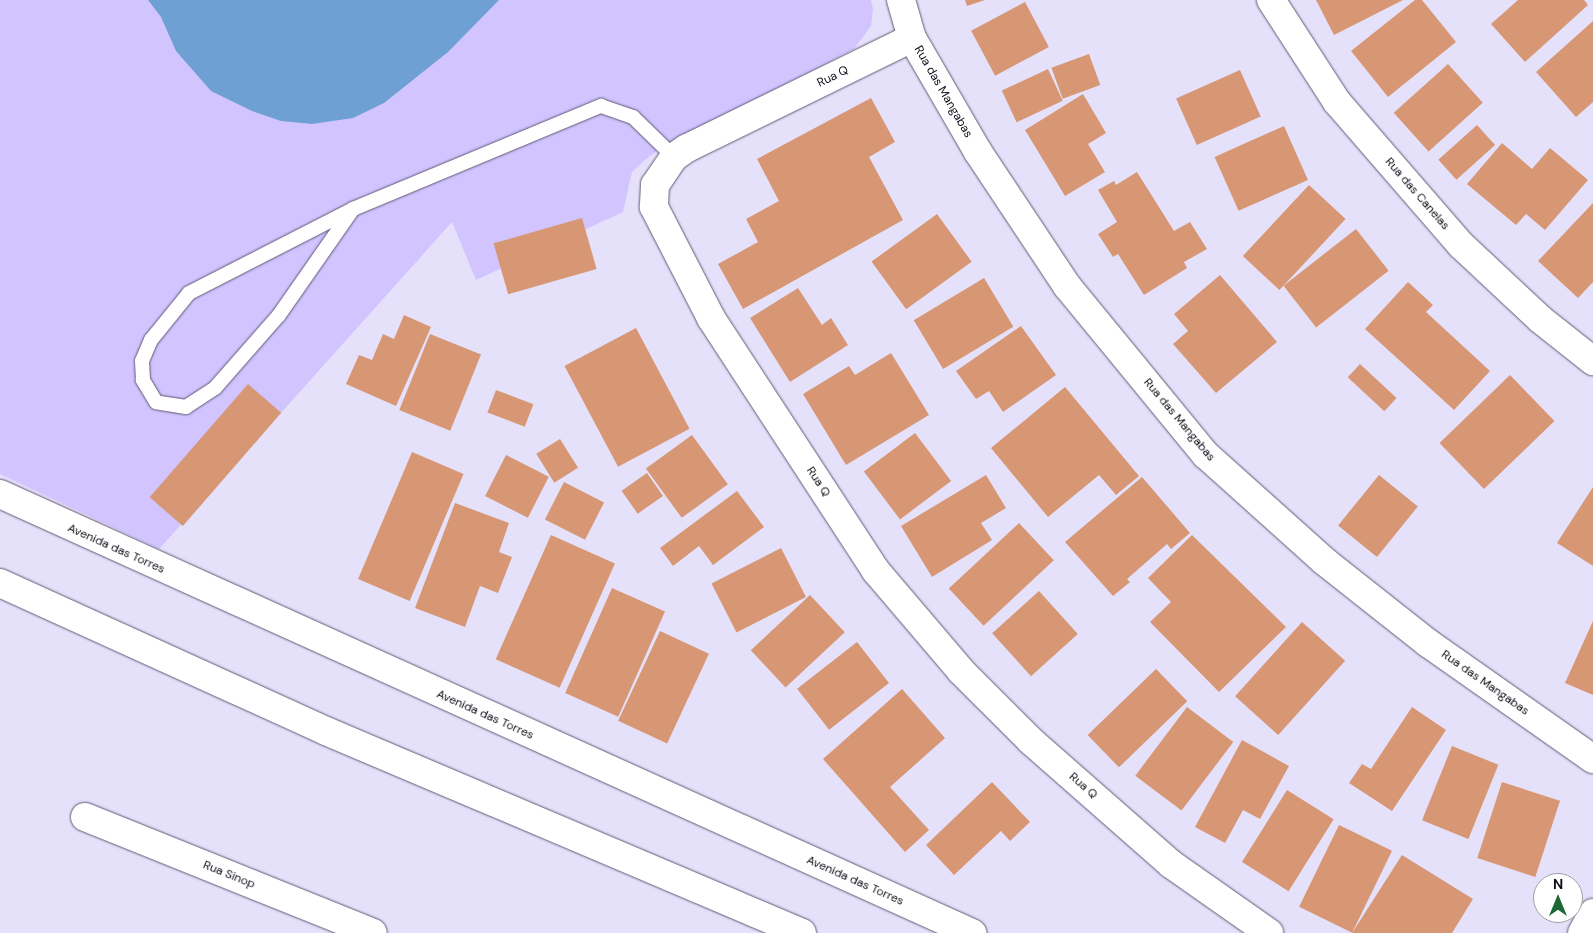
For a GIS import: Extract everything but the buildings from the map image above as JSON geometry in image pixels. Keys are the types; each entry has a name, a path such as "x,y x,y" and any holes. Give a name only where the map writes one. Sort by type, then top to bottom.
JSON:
{"street":[{"name":"Rua das Mangabas","path":"900,0 912,38 978,152 1067,286 1206,455 1324,561 1405,626 1593,760"},
{"name":"Rua das Canelas","path":"1271,0 1337,102 1461,245 1540,319 1593,361"},
{"name":"Rua Q","path":"912,38 687,148 674,157 655,185 654,206 711,318 876,571 961,671 1031,742 1171,864 1269,933"},
{"name":"Avenida das Torres","path":"0,494 972,933"},
{"path":"0,583 340,737 802,933"},
{"name":"Rua Sinop","path":"85,817 373,933"},
{"path":"1582,933 1593,913"}],"lane":[{"path":"352,209 279,315 214,388 186,407 156,402 142,380 142,361 151,340 189,294 352,209 601,106 633,117 674,157"}],"shaded area":[{"path":"0,0 871,0 873,9 871,26 854,49 658,150 645,160 632,172 623,212 476,280 452,222 159,549 0,474"}],"water":[{"path":"148,0 499,0 448,52 384,103 353,118 312,124 281,121 252,111 211,91 176,51 161,17"}]}
